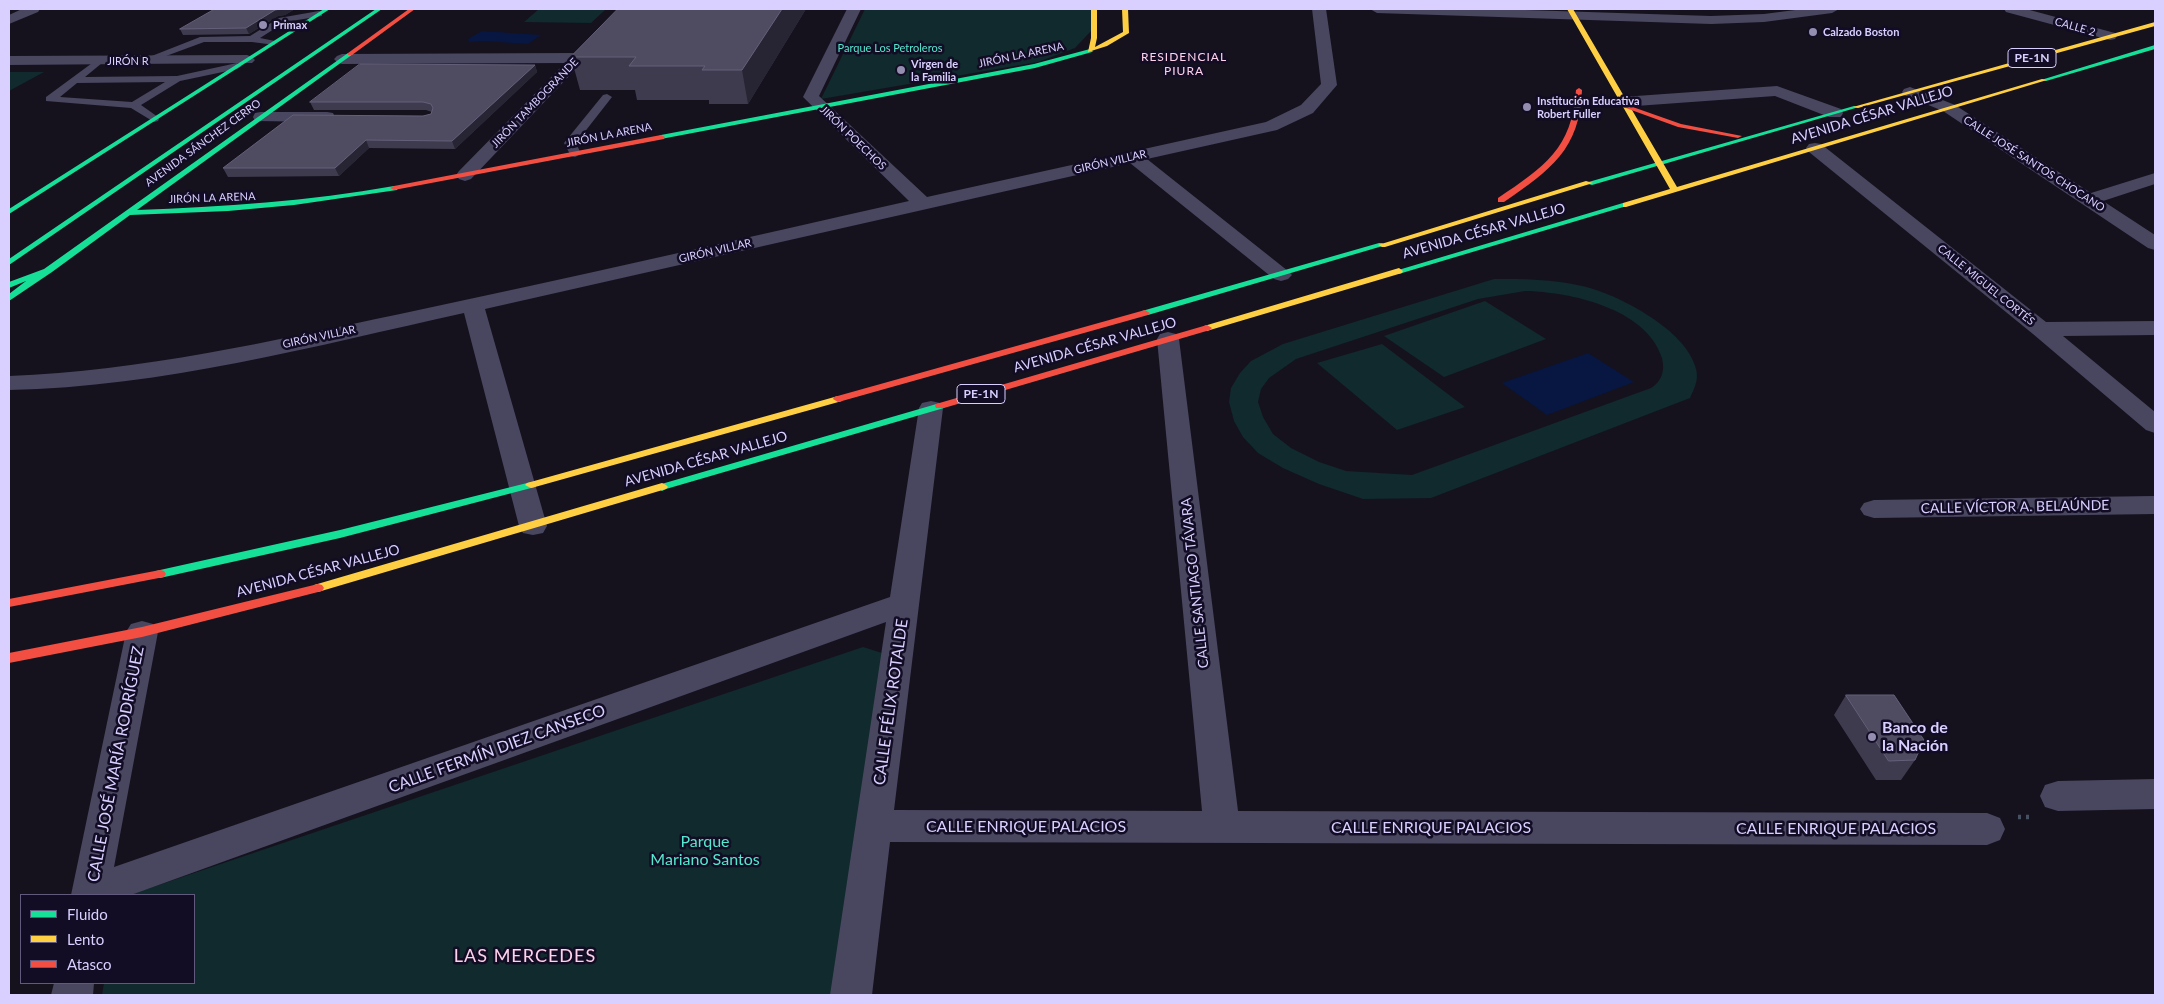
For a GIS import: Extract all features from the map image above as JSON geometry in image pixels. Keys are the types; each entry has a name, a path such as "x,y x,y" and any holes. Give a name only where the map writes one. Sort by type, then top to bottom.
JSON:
{"main road":[{"name":"AVENIDA SÁNCHEZ CERRO","path":"9,263 379,9"},
{"name":"AVENIDA SÁNCHEZ CERRO","path":"9,298 412,9"},
{"path":"1091,50 1094,38 1094,9"},
{"name":"JIRÓN LA ARENA","path":"128,212 243,210 287,206 465,175 1035,66 1067,59 1116,41 1126,33 1125,9"},
{"path":"12,208 323,11"},
{"path":"1573,12 1674,189"},
{"name":"AVENIDA CÉSAR VALLEJO","path":"9,603 180,570 340,534 522,487 1281,275 1657,162 2155,24"},
{"name":"AVENIDA CÉSAR VALLEJO","path":"9,658 142,632 324,586 2155,47"},
{"path":"1454,223 1497,202 1532,180 1556,158 1572,134 1580,112 1579,90"},
{"path":"1624,104 1668,123 1694,129 1750,137"},
{"path":"9,285 49,270"}],"street":[{"path":"9,20 33,9"},
{"name":"JIRÓN TAMBOGRANDE","path":"465,175 626,9"},
{"name":"JIRÓN POECHOS","path":"854,9 811,97 923,204"},
{"name":"GIRÓN VILLAR","path":"9,382 62,380 147,371 220,358 473,305 1271,126 1307,108 1329,85 1319,9"},
{"path":"1377,9 1573,12 1711,20 1759,14 1832,9"},
{"name":"CALLE 2","path":"2011,9 2110,36"},
{"path":"342,59 579,58"},
{"name":"JIRÓN R","path":"9,61 242,63"},
{"path":"1624,104 1777,91 1835,113"},
{"name":"CALLE JOSÉ SANTOS CHOCANO","path":"1910,92 1948,108 2155,244"},
{"path":"261,117 339,117"},
{"name":"CALLE MIGUEL CORTÉS","path":"1815,148 2041,329 2155,425"},
{"path":"1132,157 1281,275"},
{"path":"2089,200 2155,178"},
{"path":"473,305 532,526"},
{"path":"2041,329 2155,328"},
{"name":"CALLE SANTIAGO TÁVARA","path":"1168,339 1222,828"},
{"name":"CALLE FÉLIX ROTALDE","path":"851,995 931,408"},
{"name":"CALLE VÍCTOR A. BELAÚNDE","path":"1874,509 2155,505"},
{"name":"CALLE FERMÍN DIEZ CANSECO","path":"90,894 904,604"},
{"name":"CALLE JOSÉ MARÍA RODRÍGUEZ","path":"90,894 142,632"},
{"path":"2047,806 2155,794"},
{"name":"CALLE ENRIQUE PALACIOS","path":"874,826 1222,828 1998,823"}],"lane":[{"path":"252,39 282,20 323,11"},
{"path":"144,61 203,39 252,39 272,44"},
{"path":"99,61 50,99 134,105 154,119"},
{"path":"75,80 177,79 242,63"},
{"path":"134,105 177,79"},
{"path":"575,154 570,143 607,97"}],"path":[{"path":"1998,823 2047,806"}],"green space":[{"path":"539,9 605,10 591,23 524,22"},
{"name":"Parque Los Petroleros","path":"865,9 1091,9 1091,31 1075,48 1038,62 821,99"},
{"path":"9,72 44,72 9,91"},
{"path":"1494,279 1527,279 1582,286 1597,290 1632,305 1665,328 1679,341 1690,355 1697,377 1690,398 1431,498 1363,499 1319,484 1283,468 1258,453 1243,437 1234,421 1229,402 1231,388 1240,373 1251,361 1283,344","holes":["1525,291 1584,299 1604,306 1623,315 1640,327 1653,341 1662,358 1663,371 1658,382 1651,388 1412,475 1346,471 1319,462 1291,448 1273,434 1263,417 1258,402 1261,389 1269,378 1296,359 1478,299"]},
{"path":"1485,301 1546,339 1444,377 1384,336"},
{"path":"1382,344 1465,407 1397,430 1317,363"},
{"name":"Parque Mariano Santos","path":"863,647 882,653 832,995 102,995 104,984 195,984 195,894 132,894"}],"water":[{"path":"482,31 541,35 528,44 484,41 469,42 468,39"},
{"path":"1588,353 1634,382 1547,415 1502,383"}],"building":[{"path":"215,9 281,9 275,10 246,28 180,29"},
{"path":"618,9 782,9 742,70 702,70 705,66 629,66 636,57 571,57"},
{"path":"360,64 535,65 452,141 366,140 335,168 223,168 293,115 423,116 431,114 433,108 431,104 423,102 310,102"},
{"path":"1846,695 1894,695 1924,740 1915,760 1889,761"}],"traffic: fast":[{"path":"9,212 327,9"},
{"path":"9,263 379,9"},
{"path":"2044,80 2155,47"},
{"path":"661,137 1035,66 1090,51"},
{"path":"9,298 350,54"},
{"path":"1589,183 1856,107"},
{"path":"128,213 294,203 394,188"},
{"path":"1399,271 1626,205"},
{"path":"1145,313 1382,245"},
{"path":"9,285 49,270"},
{"path":"662,487 940,406"},
{"path":"160,574 340,534 531,485"}],"traffic: slow":[{"path":"1091,50 1094,38 1094,9"},
{"path":"1090,51 1126,33 1125,9"},
{"path":"1570,9 1674,189"},
{"path":"1856,107 2155,24"},
{"path":"1626,205 2044,80"},
{"path":"1382,245 1589,183"},
{"path":"1207,328 1399,271"},
{"path":"531,485 838,399"},
{"path":"318,588 662,487"}],"traffic: jam":[{"path":"350,54 412,9"},
{"path":"1501,200 1532,179 1557,156 1567,142 1574,127 1578,110 1579,90"},
{"path":"1625,106 1680,126 1738,136"},
{"path":"394,188 661,137"},
{"path":"838,399 1145,313"},
{"path":"940,406 1207,328"},
{"path":"9,603 160,574"},
{"path":"9,658 142,632 318,588"}],"place":[{"name":"Primax","path":"263,25"},
{"name":"Calzado Boston","path":"1813,32"},
{"name":"Virgen de la Familia","path":"901,70"},
{"name":"Institución Educativa Robert Fuller","path":"1527,107"},
{"name":"Banco de la Nación","path":"1872,737"}],"district":[{"name":"RESIDENCIAL PIURA","path":"1184,64"},
{"name":"LAS MERCEDES","path":"525,956"}]}
